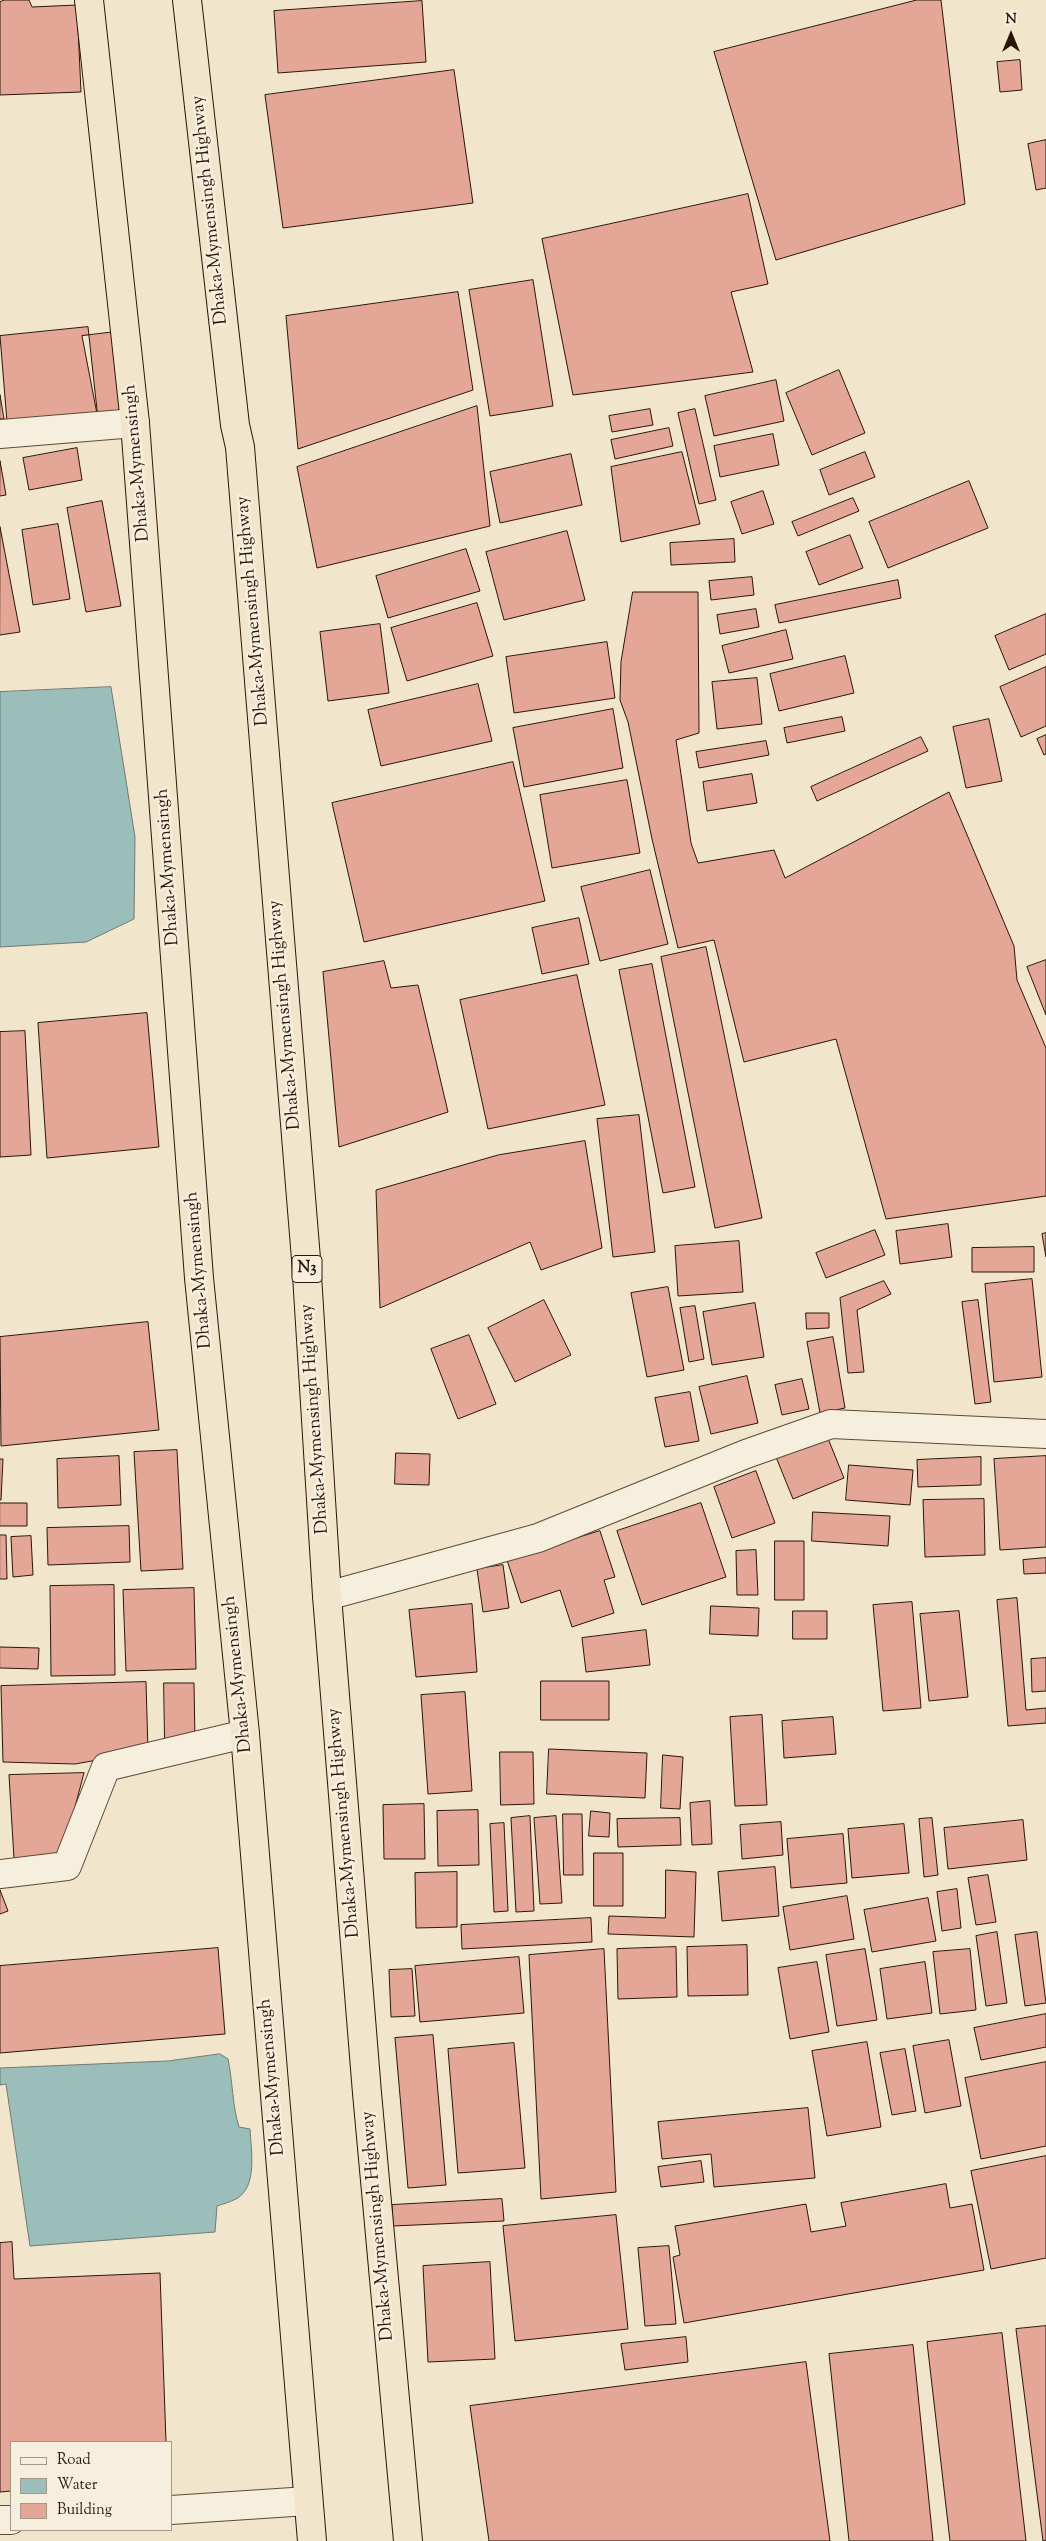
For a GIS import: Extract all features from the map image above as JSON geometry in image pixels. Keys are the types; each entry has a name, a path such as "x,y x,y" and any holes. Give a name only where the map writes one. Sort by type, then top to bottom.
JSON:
{"highway":[{"name":"Dhaka-Mymensingh","path":"89,0 135,422 199,1278 245,1734 312,2541"},
{"name":"Dhaka-Mymensingh Highway","path":"187,0 236,414 235,425 240,447 305,1249 327,1596 367,2093 408,2541"}],"street":[{"path":"0,434 135,422"},
{"path":"327,1596 538,1538 746,1454 831,1424 1046,1434"},
{"path":"0,1874 68,1866 106,1767 245,1734"},
{"path":"172,2510 308,2501"}],"water":[{"path":"111,687 135,837 134,919 86,942 0,947 0,692"},
{"path":"220,2054 228,2059 239,2127 250,2129 252,2167 248,2186 243,2193 236,2199 217,2206 215,2232 30,2246 6,2084 0,2085 0,2068 168,2061"}],"building":[{"path":"5,0 29,0 32,7 77,5 81,92 0,95 0,2"},
{"path":"917,0 941,0 965,204 776,260 714,52"},
{"path":"422,1 426,62 278,73 274,11"},
{"path":"1020,60 1022,90 1000,92 997,62"},
{"path":"454,70 473,203 283,228 265,95"},
{"path":"1046,140 1046,188 1036,190 1028,144"},
{"path":"748,194 768,284 731,292 753,372 573,395 542,239"},
{"path":"533,280 553,406 490,416 469,290"},
{"path":"458,292 473,390 298,449 286,316"},
{"path":"88,327 98,419 7,422 0,336"},
{"path":"115,332 125,413 98,419 82,336"},
{"path":"839,370 865,433 812,455 786,393"},
{"path":"776,380 784,421 714,436 705,396"},
{"path":"0,395 4,419 0,419"},
{"path":"477,406 490,526 317,568 297,467"},
{"path":"650,409 653,425 612,432 609,416"},
{"path":"695,409 716,500 699,504 678,413"},
{"path":"669,428 673,446 615,459 611,440"},
{"path":"773,434 779,465 720,477 714,446"},
{"path":"77,448 82,480 29,490 23,458"},
{"path":"682,452 700,524 621,542 611,467"},
{"path":"865,452 875,477 829,495 820,470"},
{"path":"571,454 582,505 500,523 490,472"},
{"path":"0,461 6,495 0,496"},
{"path":"969,481 988,528 888,568 869,522"},
{"path":"763,491 774,524 742,534 731,502"},
{"path":"853,498 859,511 798,536 792,522"},
{"path":"102,501 121,606 86,612 67,508"},
{"path":"58,524 70,599 33,605 22,530"},
{"path":"0,527 20,632 0,635"},
{"path":"567,531 585,600 504,620 486,552"},
{"path":"850,535 863,568 819,585 806,552"},
{"path":"734,539 735,562 671,565 670,543"},
{"path":"466,549 480,591 388,618 376,576"},
{"path":"752,577 754,595 711,600 709,581"},
{"path":"898,580 901,598 779,623 775,605"},
{"path":"633,592 698,592 699,733 676,740 691,843 698,863 774,850 785,878 949,792 1014,946 1017,980 1046,1048 1046,1196 886,1219 836,1039 744,1062 714,940 678,948 652,839 628,722 620,700 621,662"},
{"path":"477,603 493,656 407,681 391,628"},
{"path":"756,609 759,627 720,634 717,615"},
{"path":"1046,614 1046,654 1009,670 995,636"},
{"path":"380,624 389,693 328,701 320,632"},
{"path":"786,630 793,659 729,673 722,646"},
{"path":"607,642 615,698 514,713 506,657"},
{"path":"845,656 854,693 779,711 770,674"},
{"path":"1046,667 1046,726 1021,737 1000,687"},
{"path":"757,678 762,724 717,729 712,682"},
{"path":"478,684 492,741 381,766 368,710"},
{"path":"613,709 623,768 524,787 513,728"},
{"path":"842,717 845,731 787,743 784,728"},
{"path":"989,719 1002,781 966,788 953,727"},
{"path":"1046,735 1046,754 1044,755 1037,739"},
{"path":"921,737 928,751 817,801 811,787"},
{"path":"766,741 769,755 699,768 696,752"},
{"path":"513,762 545,901 364,942 332,803"},
{"path":"752,774 757,803 707,811 703,782"},
{"path":"627,780 640,853 552,868 540,795"},
{"path":"650,870 668,944 600,961 581,887"},
{"path":"579,918 589,964 542,974 532,928"},
{"path":"706,947 762,1218 715,1228 661,957"},
{"path":"1046,960 1046,1015 1027,967"},
{"path":"384,961 391,988 418,985 448,1112 339,1147 323,972"},
{"path":"652,964 695,1187 663,1193 619,970"},
{"path":"577,975 605,1105 488,1129 460,1000"},
{"path":"147,1013 159,1147 47,1158 38,1023"},
{"path":"25,1031 31,1155 0,1157 0,1032"},
{"path":"639,1115 655,1252 613,1257 597,1119"},
{"path":"585,1141 602,1248 541,1270 530,1242 380,1308 376,1190 498,1155"},
{"path":"948,1224 952,1257 900,1264 896,1231"},
{"path":"875,1230 885,1255 826,1278 816,1253"},
{"path":"1046,1233 1046,1257 1042,1234"},
{"path":"739,1241 743,1292 678,1296 675,1246"},
{"path":"1034,1247 1034,1272 972,1272 972,1248"},
{"path":"1032,1279 1042,1377 994,1382 985,1284"},
{"path":"884,1281 891,1294 857,1310 864,1372 848,1373 840,1298"},
{"path":"668,1287 684,1370 647,1377 631,1293"},
{"path":"544,1300 571,1355 515,1382 488,1328"},
{"path":"978,1300 991,1402 975,1404 962,1302"},
{"path":"755,1303 764,1357 712,1365 703,1312"},
{"path":"695,1306 704,1359 689,1362 680,1308"},
{"path":"806,1313 829,1313 829,1328 807,1329"},
{"path":"148,1322 159,1430 1,1446 0,1337"},
{"path":"469,1335 496,1404 458,1419 431,1349"},
{"path":"833,1337 845,1408 820,1413 807,1342"},
{"path":"747,1376 758,1423 711,1434 699,1387"},
{"path":"802,1379 809,1409 782,1415 775,1385"},
{"path":"690,1392 699,1441 665,1447 655,1398"},
{"path":"827,1436 844,1478 793,1499 776,1457"},
{"path":"177,1450 183,1569 141,1571 134,1452"},
{"path":"396,1453 430,1454 429,1485 395,1484"},
{"path":"119,1456 121,1505 58,1508 57,1459"},
{"path":"1046,1456 1046,1547 1000,1550 994,1459"},
{"path":"981,1457 981,1485 918,1487 917,1460"},
{"path":"0,1459 3,1459 1,1500 0,1500"},
{"path":"849,1465 913,1470 910,1505 846,1500"},
{"path":"756,1471 775,1523 732,1538 714,1487"},
{"path":"984,1499 985,1555 925,1557 923,1500"},
{"path":"0,1503 27,1503 27,1526 0,1526"},
{"path":"701,1503 726,1577 642,1605 617,1531"},
{"path":"813,1512 890,1516 888,1546 812,1541"},
{"path":"129,1526 130,1562 48,1565 47,1528"},
{"path":"600,1531 615,1577 604,1580 614,1613 572,1627 560,1590 521,1603 507,1560"},
{"path":"0,1535 6,1535 7,1579 0,1579"},
{"path":"31,1536 33,1575 13,1577 11,1537"},
{"path":"775,1541 804,1541 804,1600 775,1600"},
{"path":"756,1550 758,1595 737,1595 736,1551"},
{"path":"1046,1558 1046,1573 1024,1574 1023,1560"},
{"path":"503,1565 509,1608 483,1612 477,1569"},
{"path":"114,1585 115,1675 51,1676 50,1586"},
{"path":"194,1588 196,1669 126,1671 123,1590"},
{"path":"1017,1598 1026,1710 1046,1708 1046,1723 1008,1726 997,1600"},
{"path":"912,1602 921,1708 883,1711 873,1605"},
{"path":"472,1604 477,1672 416,1677 409,1610"},
{"path":"711,1606 759,1608 758,1636 710,1634"},
{"path":"793,1611 827,1611 827,1639 793,1639"},
{"path":"959,1611 968,1697 929,1701 920,1614"},
{"path":"646,1630 650,1665 586,1672 582,1638"},
{"path":"0,1647 39,1648 38,1669 0,1668"},
{"path":"1046,1658 1046,1691 1032,1692 1031,1659"},
{"path":"541,1681 609,1681 609,1720 541,1720"},
{"path":"146,1682 148,1751 75,1764 3,1762 1,1686"},
{"path":"164,1683 194,1683 195,1742 165,1742"},
{"path":"465,1692 472,1791 428,1794 421,1695"},
{"path":"762,1715 767,1805 735,1806 730,1717"},
{"path":"833,1717 836,1754 784,1758 782,1721"},
{"path":"549,1749 647,1753 645,1798 547,1794"},
{"path":"500,1752 533,1752 534,1804 501,1805"},
{"path":"663,1755 683,1757 680,1809 661,1808"},
{"path":"84,1773 62,1856 14,1859 9,1775"},
{"path":"710,1801 712,1844 692,1845 690,1803"},
{"path":"424,1804 425,1859 384,1859 383,1805"},
{"path":"478,1810 479,1865 438,1866 437,1811"},
{"path":"591,1811 610,1813 609,1837 589,1836"},
{"path":"563,1814 582,1814 583,1875 564,1875"},
{"path":"530,1816 534,1911 516,1912 511,1818"},
{"path":"556,1816 562,1903 540,1904 534,1818"},
{"path":"680,1818 681,1845 618,1847 617,1819"},
{"path":"932,1818 938,1875 924,1877 919,1819"},
{"path":"1023,1820 1027,1860 948,1869 944,1828"},
{"path":"781,1822 783,1855 742,1859 740,1825"},
{"path":"504,1823 508,1911 494,1912 490,1824"},
{"path":"904,1824 909,1873 852,1878 848,1829"},
{"path":"843,1834 847,1883 791,1888 787,1839"},
{"path":"594,1853 623,1853 623,1906 594,1906"},
{"path":"775,1867 779,1916 722,1921 718,1872"},
{"path":"666,1870 696,1872 694,1937 608,1934 609,1916 665,1918"},
{"path":"457,1872 457,1927 416,1928 415,1873"},
{"path":"988,1875 996,1922 976,1925 968,1878"},
{"path":"957,1889 961,1928 942,1931 937,1892"},
{"path":"0,1890 8,1911 0,1914"},
{"path":"847,1896 854,1939 790,1950 783,1907"},
{"path":"928,1898 936,1941 872,1952 864,1910"},
{"path":"591,1918 592,1942 462,1949 461,1925"},
{"path":"997,1932 1007,2003 986,2006 976,1936"},
{"path":"1037,1932 1046,2003 1025,2006 1015,1935"},
{"path":"747,1945 748,1995 688,1996 687,1947"},
{"path":"676,1947 677,1997 618,1999 617,1949"},
{"path":"218,1948 225,2034 0,2053 0,1966"},
{"path":"604,1949 616,2192 541,2199 529,1955"},
{"path":"865,1949 877,2020 837,2026 826,1955"},
{"path":"970,1949 976,2010 940,2014 933,1952"},
{"path":"519,1957 524,2013 420,2022 415,1966"},
{"path":"817,1962 829,2032 790,2039 778,1968"},
{"path":"925,1962 932,2013 887,2019 880,1969"},
{"path":"412,1969 415,2016 391,2017 389,1970"},
{"path":"1046,2014 1046,2047 981,2060 974,2028"},
{"path":"433,2035 446,2185 408,2188 395,2038"},
{"path":"949,2040 961,2106 925,2113 913,2046"},
{"path":"867,2042 881,2127 827,2136 812,2051"},
{"path":"514,2043 525,2168 458,2173 448,2049"},
{"path":"905,2049 916,2111 892,2115 880,2053"},
{"path":"1046,2062 1046,2146 981,2159 965,2078"},
{"path":"808,2108 815,2178 714,2187 711,2154 662,2159 658,2122"},
{"path":"1046,2156 1046,2258 991,2269 971,2171"},
{"path":"701,2161 704,2182 661,2187 658,2167"},
{"path":"946,2184 950,2208 972,2204 984,2270 684,2323 673,2257 680,2255 675,2226 806,2204 811,2232 846,2226 841,2203"},
{"path":"502,2199 504,2221 393,2226 392,2205"},
{"path":"616,2215 628,2329 515,2341 503,2226"},
{"path":"12,2242 14,2279 160,2273 166,2441 10,2441 10,2491 0,2492 0,2243"},
{"path":"669,2246 676,2324 645,2326 638,2248"},
{"path":"490,2262 495,2359 428,2362 423,2266"},
{"path":"1046,2326 1046,2540 1043,2541 1016,2329"},
{"path":"1002,2333 1026,2541 950,2541 927,2342"},
{"path":"686,2337 688,2362 625,2370 621,2344"},
{"path":"913,2345 933,2541 849,2541 829,2354"},
{"path":"806,2362 830,2541 489,2541 470,2406"}]}
